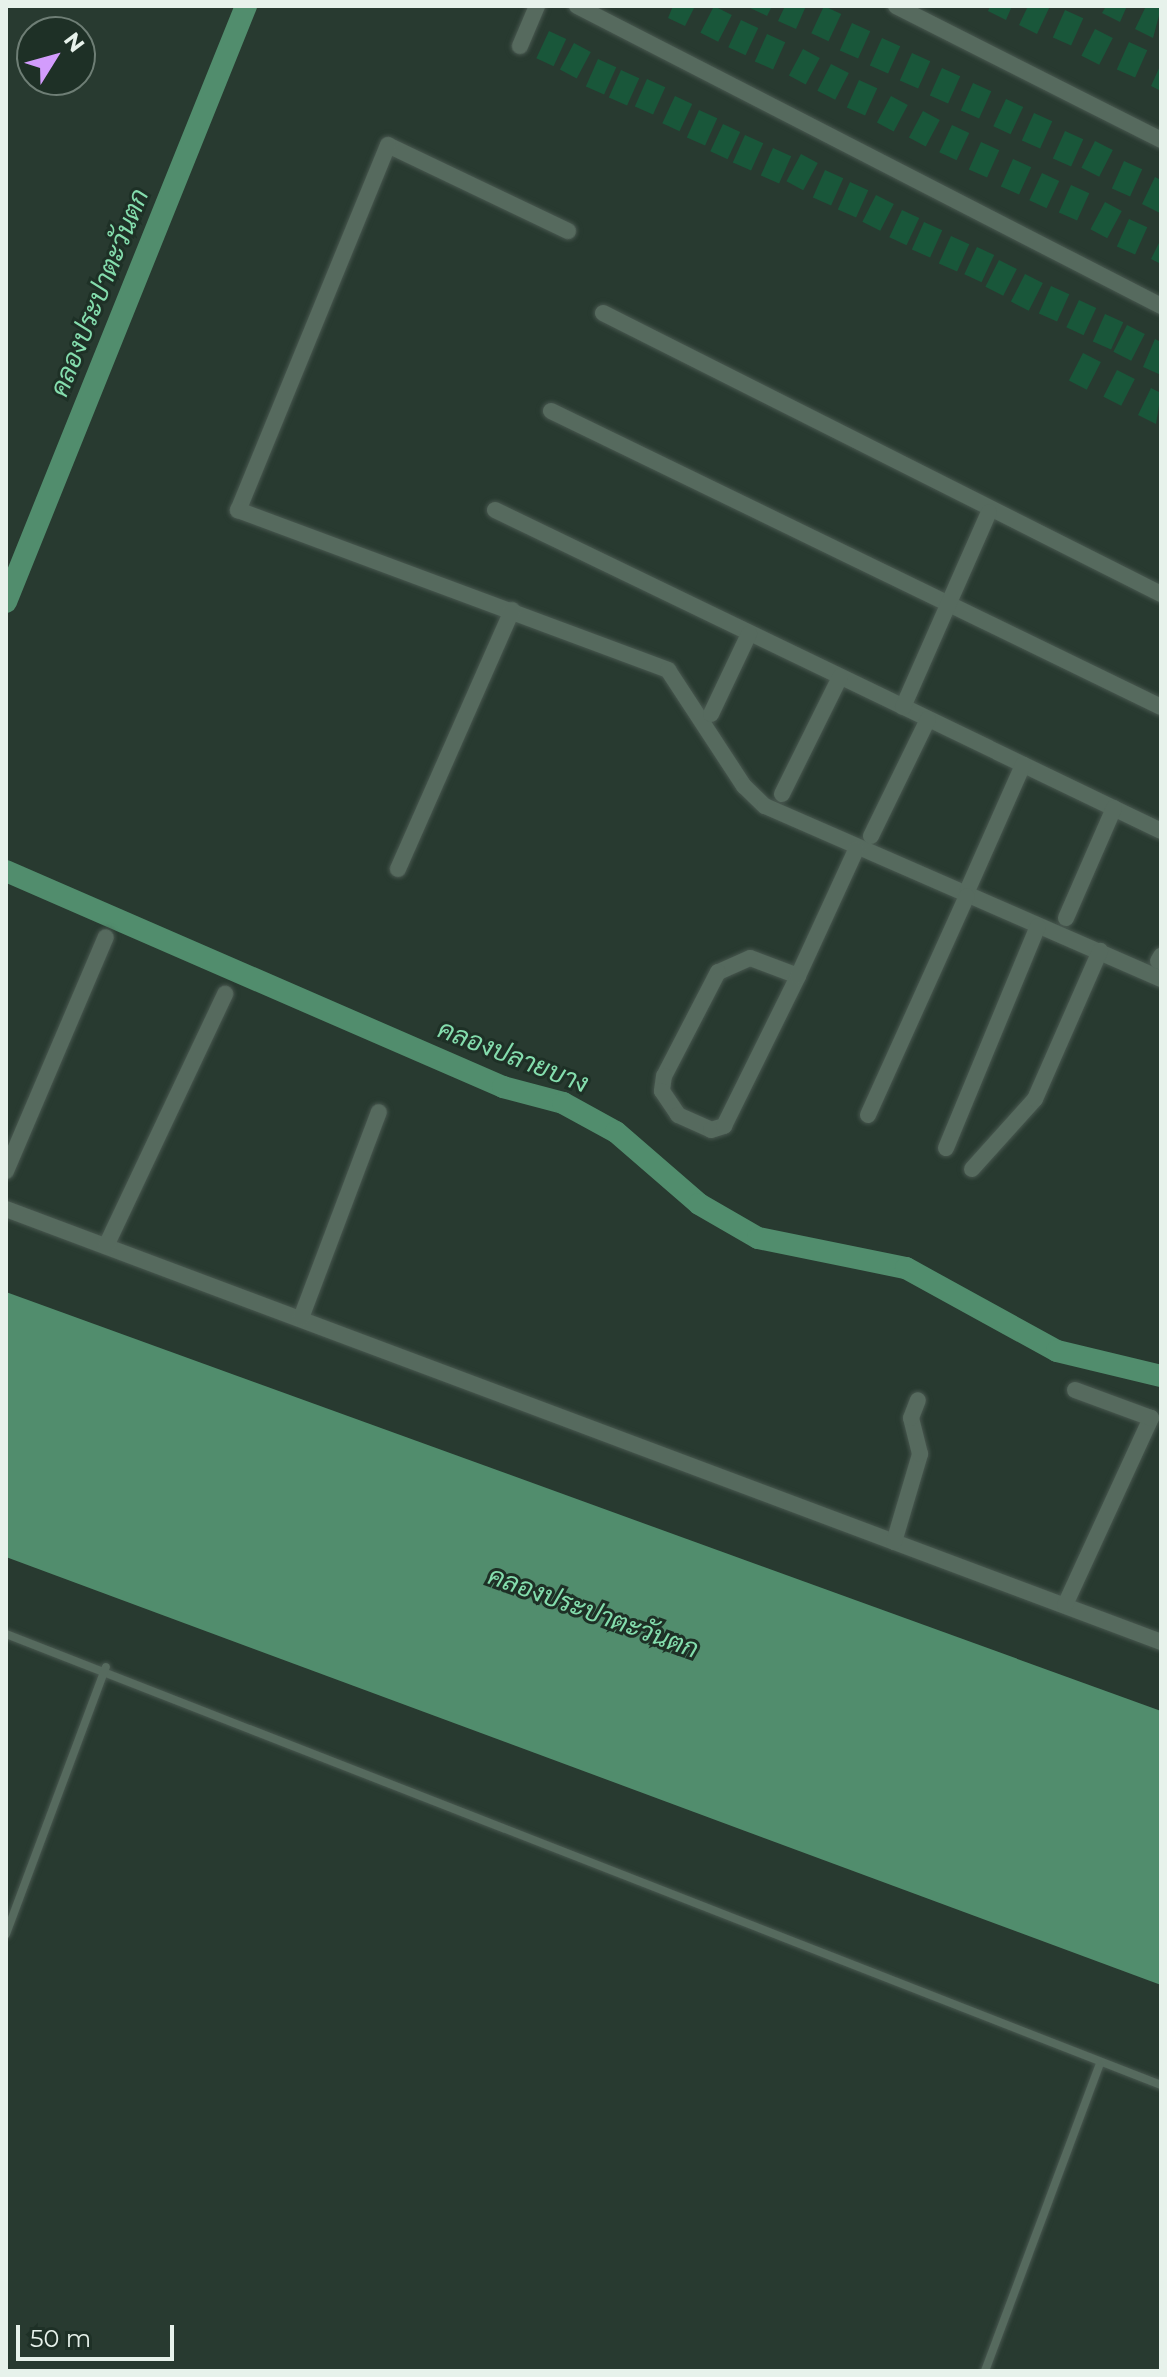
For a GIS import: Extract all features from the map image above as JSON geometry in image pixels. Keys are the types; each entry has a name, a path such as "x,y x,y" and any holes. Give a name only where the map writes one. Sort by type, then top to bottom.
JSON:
{"street":[{"path":"520,46 537,6"},
{"path":"577,6 1161,306"},
{"path":"896,6 1161,140"},
{"path":"568,231 388,145 238,510 668,670 753,796 856,850 967,892 1161,979"},
{"path":"603,313 989,512 1161,594"},
{"path":"551,411 949,607 1161,707"},
{"path":"495,510 1161,831"},
{"path":"903,707 989,512"},
{"path":"398,869 512,610"},
{"path":"711,714 749,634"},
{"path":"782,794 840,677"},
{"path":"871,836 928,719"},
{"path":"868,1115 1023,765"},
{"path":"1066,918 1114,808"},
{"path":"798,976 750,958 718,972 664,1076 662,1091 678,1115 711,1130 724,1126 798,976 856,850"},
{"path":"946,1148 1038,926"},
{"path":"6,1171 106,937"},
{"path":"972,1169 1035,1099 1100,951"},
{"path":"106,1246 225,994"},
{"path":"301,1318 379,1112"},
{"path":"6,1209 1161,1642"},
{"path":"1065,1605 1151,1418 1075,1390"},
{"path":"894,1542 920,1454 911,1418 918,1400"}],"lane":[{"path":"6,1634 106,1667 1161,2085"},
{"path":"6,1934 106,1667"},
{"path":"985,2371 1100,2063"}],"water":[{"path":"6,1292 1161,1711 1161,1985 6,1557"}],"building":[{"path":"673,6 695,6 685,26 668,18"},
{"path":"714,6 732,15 718,42 700,33"},
{"path":"746,6 772,6 767,16"},
{"path":"785,6 806,6 796,29 778,21"},
{"path":"824,6 841,14 829,41 811,33"},
{"path":"990,6 1012,6 1006,20 988,11"},
{"path":"1028,6 1050,6 1037,34 1019,25"},
{"path":"1106,6 1127,6 1120,22 1102,13"},
{"path":"1146,6 1161,8 1153,38 1135,29"},
{"path":"1065,10 1083,18 1071,46 1053,37"},
{"path":"741,20 758,28 746,55 728,47"},
{"path":"852,23 870,31 858,59 840,50"},
{"path":"1095,29 1113,38 1099,65 1081,56"},
{"path":"549,31 566,39 554,66 536,58"},
{"path":"767,34 785,42 773,70 755,61"},
{"path":"882,38 900,46 888,74 870,65"},
{"path":"1129,42 1147,50 1135,78 1117,69"},
{"path":"574,43 591,52 577,78 560,69"},
{"path":"803,49 820,58 806,84 789,75"},
{"path":"912,53 930,61 918,89 900,80"},
{"path":"598,59 616,67 604,95 586,86"},
{"path":"831,64 849,73 835,100 817,91"},
{"path":"1161,64 1161,91 1151,86"},
{"path":"942,68 960,76 948,104 930,95"},
{"path":"621,70 639,78 627,106 609,97"},
{"path":"647,79 665,87 653,115 635,106"},
{"path":"859,80 877,88 865,116 847,107"},
{"path":"973,83 991,91 979,119 961,110"},
{"path":"675,96 692,104 680,131 662,123"},
{"path":"891,96 908,105 894,131 877,122"},
{"path":"1006,99 1023,107 1011,134 993,126"},
{"path":"699,110 717,118 705,146 687,137"},
{"path":"923,111 940,120 926,146 909,137"},
{"path":"1034,113 1052,121 1040,149 1022,140"},
{"path":"723,124 740,132 728,159 710,151"},
{"path":"952,125 969,133 957,160 939,152"},
{"path":"1065,131 1083,139 1071,167 1053,158"},
{"path":"745,135 763,143 751,171 733,162"},
{"path":"1095,141 1113,150 1099,177 1081,168"},
{"path":"981,142 999,150 987,178 969,169"},
{"path":"773,148 791,156 779,184 761,175"},
{"path":"801,154 818,163 803,190 786,181"},
{"path":"1013,159 1031,167 1019,195 1001,186"},
{"path":"1124,161 1142,169 1130,197 1112,188"},
{"path":"825,170 843,178 831,206 813,197"},
{"path":"1042,173 1059,181 1047,208 1029,200"},
{"path":"1155,177 1161,180 1160,213 1142,204"},
{"path":"850,182 868,190 856,218 838,209"},
{"path":"1071,185 1089,193 1077,221 1059,212"},
{"path":"876,195 894,204 880,231 862,222"},
{"path":"1105,202 1122,211 1107,238 1090,229"},
{"path":"902,210 919,218 907,245 889,237"},
{"path":"1129,219 1147,227 1135,255 1117,246"},
{"path":"924,222 942,230 930,258 912,249"},
{"path":"951,236 969,244 957,272 939,263"},
{"path":"1161,239 1161,264 1151,259"},
{"path":"977,247 994,255 982,282 964,274"},
{"path":"999,260 1017,269 1003,296 985,287"},
{"path":"1025,274 1043,283 1029,311 1011,302"},
{"path":"1051,286 1069,294 1057,322 1039,313"},
{"path":"1079,300 1096,308 1084,335 1066,327"},
{"path":"1105,314 1123,322 1111,350 1093,341"},
{"path":"1127,325 1145,334 1131,361 1113,352"},
{"path":"1155,339 1161,342 1161,375 1143,367"},
{"path":"1083,353 1101,362 1087,390 1069,381"},
{"path":"1117,370 1135,379 1121,406 1103,397"},
{"path":"1151,388 1161,393 1156,424 1138,415"}],"waterway":[{"name":"คลองประปาตะวันตก","path":"6,602 246,6"},
{"name":"คลองปลายบาง","path":"6,871 503,1087 563,1103 616,1132 699,1204 758,1238 906,1268 1057,1351 1161,1376"}]}
